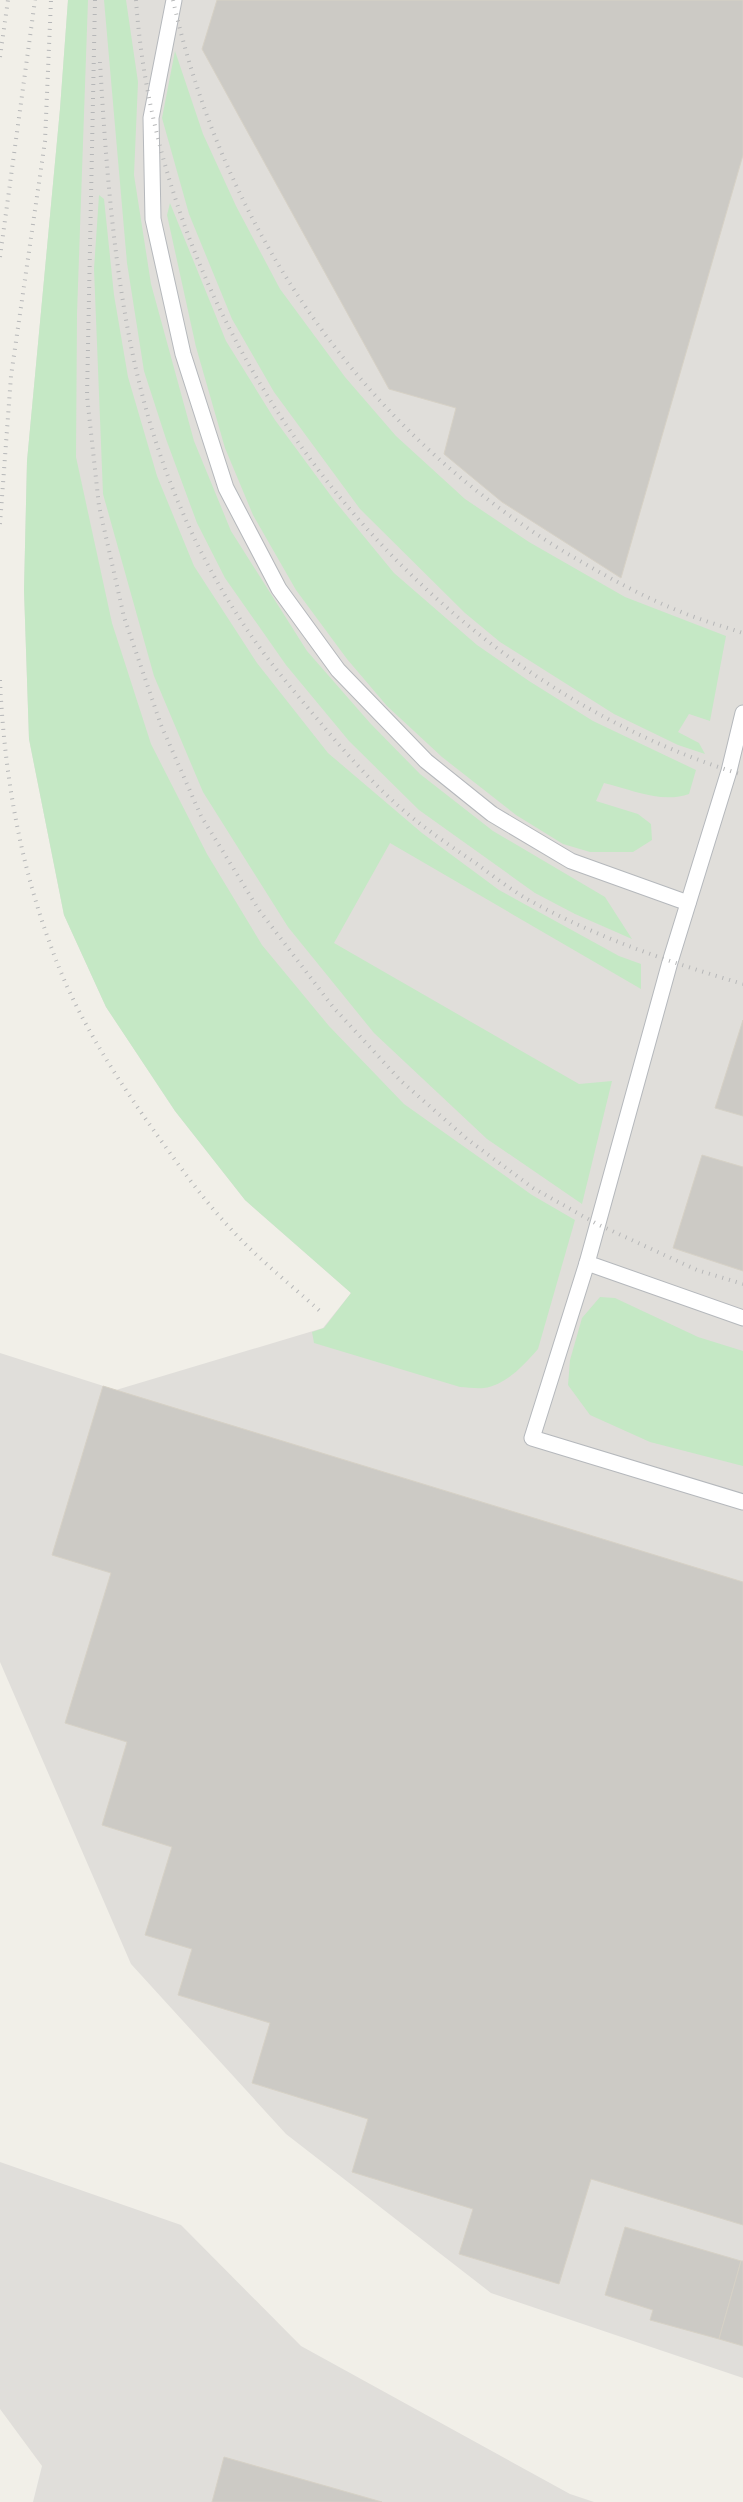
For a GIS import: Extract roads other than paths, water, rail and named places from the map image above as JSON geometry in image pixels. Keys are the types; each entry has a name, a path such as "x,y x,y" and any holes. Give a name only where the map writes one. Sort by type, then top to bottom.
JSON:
{"lane":[{"path":"174,0 151,118 153,219 183,354 226,488 279,589 338,670 426,761 492,814 571,861 688,903"},
{"path":"743,713 587,1263 532,1438 743,1502"},
{"path":"587,1263 743,1318"}],"railway":[{"path":"0,57 8,0"},
{"path":"0,257 35,0"},
{"path":"0,524 11,376 45,141 51,0"},
{"path":"95,0 87,396 99,506 124,617 161,725 201,816 259,910 333,1007 401,1081 467,1139 533,1188 597,1224 697,1270 743,1284"},
{"path":"136,0 155,128 195,252 252,369 325,478 412,576 512,660 623,727 743,775"},
{"path":"173,0 196,85 228,167 267,245 313,318 367,386 427,448 494,504 568,554 651,599 695,617 743,633"},
{"path":"100,62 105,144 118,269 124,311 141,390 169,480 181,509 208,566 249,632 288,684 364,773 404,810 445,842 521,895 553,913 633,948 743,984"},
{"path":"0,680 5,750 23,852 41,919 74,1001 99,1047 127,1092 201,1194 251,1249 321,1312"}]}
